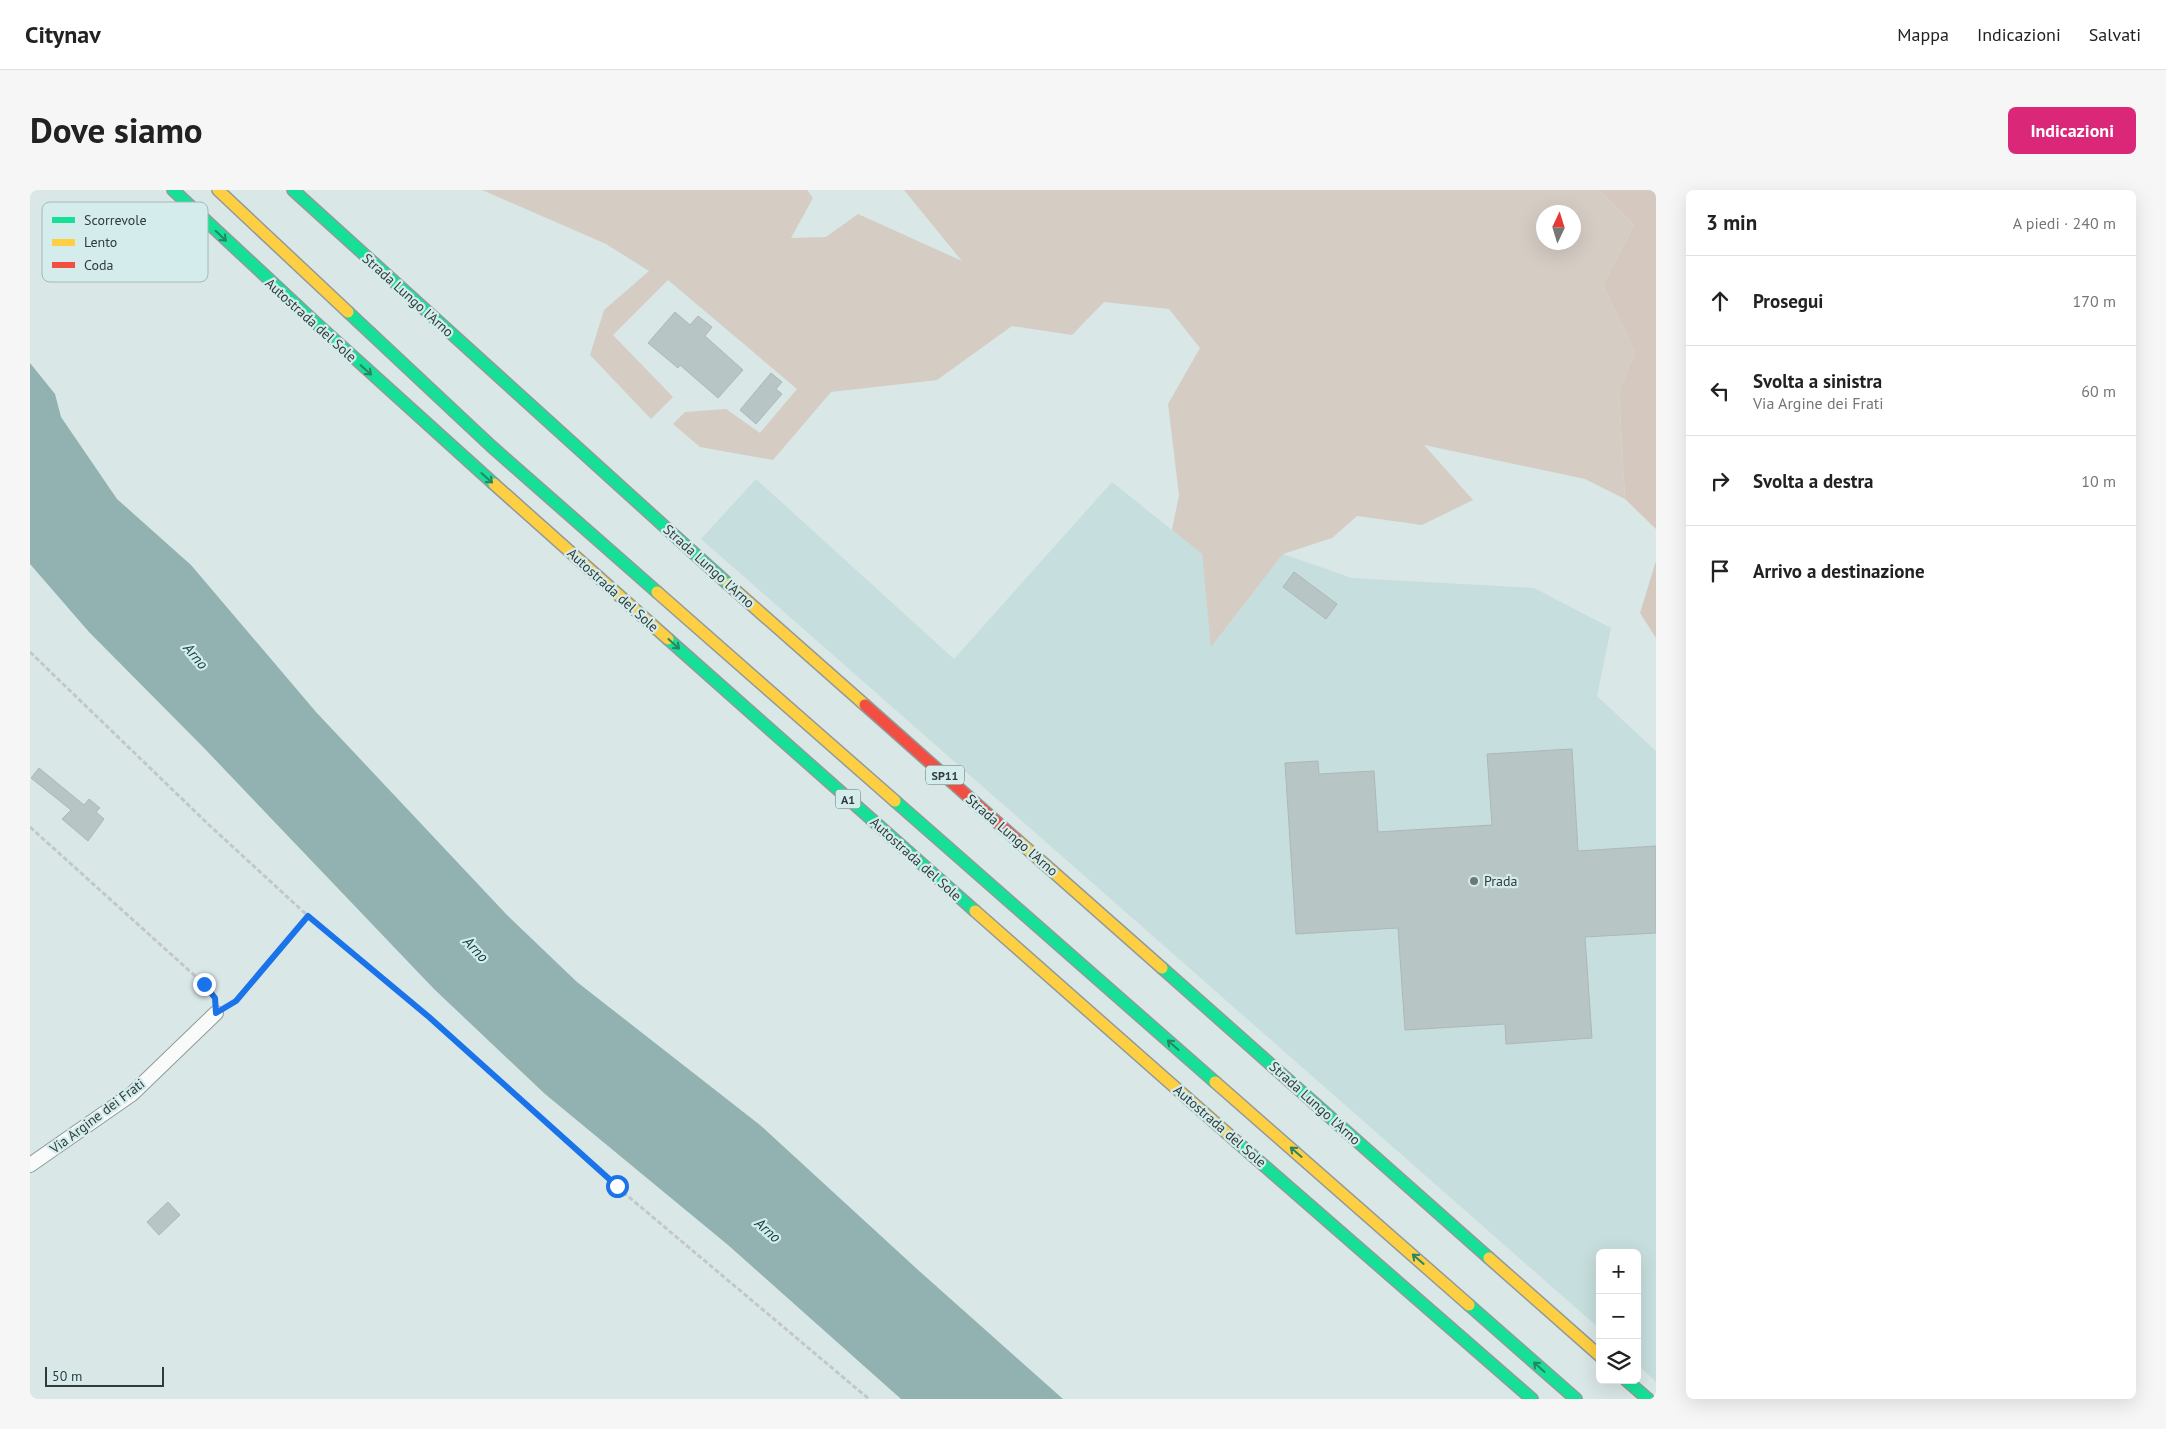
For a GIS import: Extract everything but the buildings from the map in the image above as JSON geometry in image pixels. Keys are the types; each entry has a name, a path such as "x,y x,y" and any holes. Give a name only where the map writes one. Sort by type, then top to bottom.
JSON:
{"main road":[{"name":"Autostrada del Sole","path":"173,190 186,202"},
{"name":"Autostrada del Sole","path":"218,190 491,446 1576,1399"},
{"name":"Strada Lungo l'Arno","path":"293,190 727,583 1596,1352"},
{"name":"Autostrada del Sole","path":"208,223 274,286 476,469 963,901 1532,1399"},
{"path":"1631,1384 1648,1399"}],"street":[{"name":"Via Argine dei Frati","path":"30,1165 132,1094 216,1013"}],"path":[{"path":"30,652 208,824 308,916 429,1017 625,1193 869,1399"},
{"path":"30,827 204,984 215,998 216,1013 236,1001 308,916"}],"shaded area":[{"path":"482,190 807,190 813,198 791,238 826,237 858,214 962,261 904,190 1599,190 1634,225 1603,285 1635,352 1619,392 1625,499 1585,479 1424,445 1473,500 1422,525 1357,516 1332,538 1283,554 1211,647 1202,554 1172,530 1179,495 1168,404 1200,348 1169,309 1104,302 1072,335 1012,326 937,380 831,392 773,460 700,447 673,424 685,412 726,409 760,433 797,389 668,280 613,335 673,397 651,419 590,355 604,310 649,271 606,244"},
{"path":"1599,190 1656,190 1656,529 1625,499 1619,392 1635,352 1603,285 1634,225"},
{"path":"756,479 954,659 1112,482 1202,554 1212,646 1283,554 1352,578 1534,588 1611,628 1597,696 1656,751 1656,1382 1641,1368 1641,1249 1596,1249 1596,1325 701,539"},
{"path":"1656,561 1656,638 1640,613"}],"water":[{"name":"Arno","path":"30,363 55,394 61,417 117,499 191,565 316,712 507,915 577,982 760,1125 917,1269 1063,1399 901,1399 728,1245 545,1094 434,989 204,748 89,632 30,564"}],"traffic: fast":[{"path":"173,190 186,202"},
{"path":"293,190 728,584"},
{"path":"208,223 494,484"},
{"path":"348,312 491,446 657,592"},
{"path":"668,639 975,911"},
{"path":"895,801 1215,1082"},
{"path":"1162,968 1489,1258"},
{"path":"1237,1142 1532,1399"},
{"path":"1469,1305 1576,1399"},
{"path":"1631,1384 1648,1399"}],"traffic: slow":[{"path":"218,190 348,312"},
{"path":"494,484 668,639"},
{"path":"728,584 865,705"},
{"path":"657,592 895,801"},
{"path":"1016,839 1162,968"},
{"path":"975,911 1237,1142"},
{"path":"1215,1082 1469,1305"},
{"path":"1489,1258 1596,1352"}],"traffic: jam":[{"path":"865,705 1016,839"}],"place":[{"name":"Prada","path":"1474,881"}],"route":[{"path":"204,984 215,998 216,1013 236,1001 308,916 429,1017 617,1186"}]}
